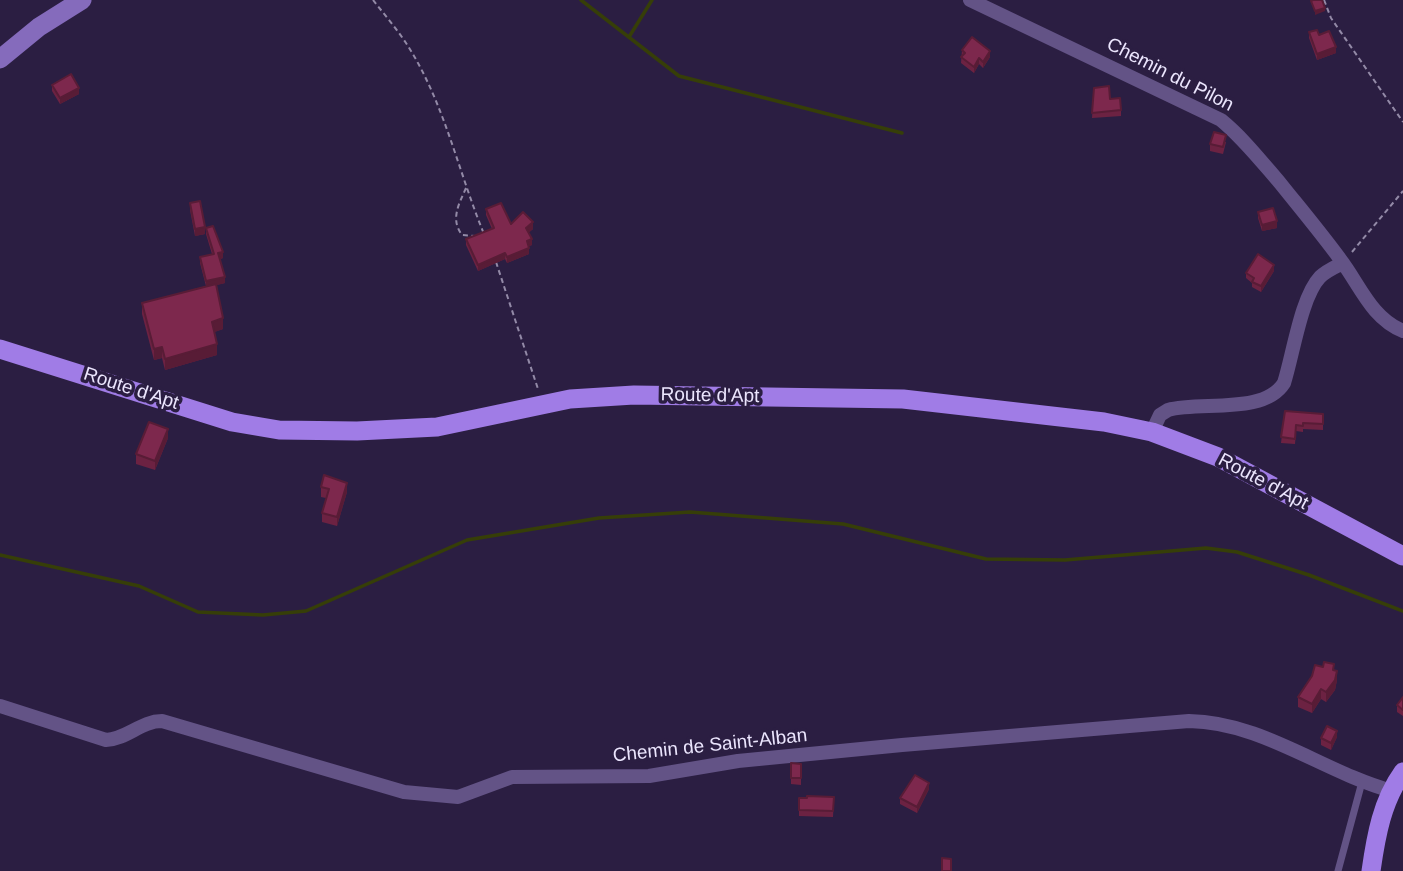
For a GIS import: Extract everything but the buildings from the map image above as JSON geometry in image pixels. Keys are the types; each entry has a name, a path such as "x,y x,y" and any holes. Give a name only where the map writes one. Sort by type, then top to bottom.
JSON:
{"main road":[{"path":"0,59 39,27 82,0"},
{"name":"Route d'Apt","path":"0,349 232,422 279,430 437,428 570,399 634,395 858,397 936,402 1104,422 1152,432 1218,457 1403,556"},
{"path":"1371,871 1380,823 1392,791 1403,772"}],"street":[{"name":"Chemin du Pilon","path":"970,0 1221,120 1252,149 1343,263 1378,316 1403,331"},
{"path":"1152,432 1160,415 1168,410 1248,403 1265,399 1278,391 1284,383 1304,307 1315,283 1324,273 1343,263"},
{"name":"Chemin de Saint-Alban","path":"0,706 106,740 117,739 145,723 162,721 404,792 445,797 470,794 512,777 649,776 738,761 1126,725 1189,722 1217,723 1249,732 1362,782 1392,791"}],"lane":[{"path":"1338,871 1362,782"}],"path":[{"path":"373,0 406,43 421,70 442,116 484,235 462,235 457,228 457,208 467,187"},
{"path":"1324,0 1331,18 1403,122"},
{"path":"1343,263 1403,191"},
{"path":"494,257 543,404"}],"waterway":[{"path":"581,0 679,76 902,133"},
{"path":"629,37 652,0"},
{"path":"0,555 139,586 198,612 263,615 306,611 467,540 599,518 690,512 843,524 986,559 1065,560 1206,548 1237,552 1309,575 1403,611"}]}
